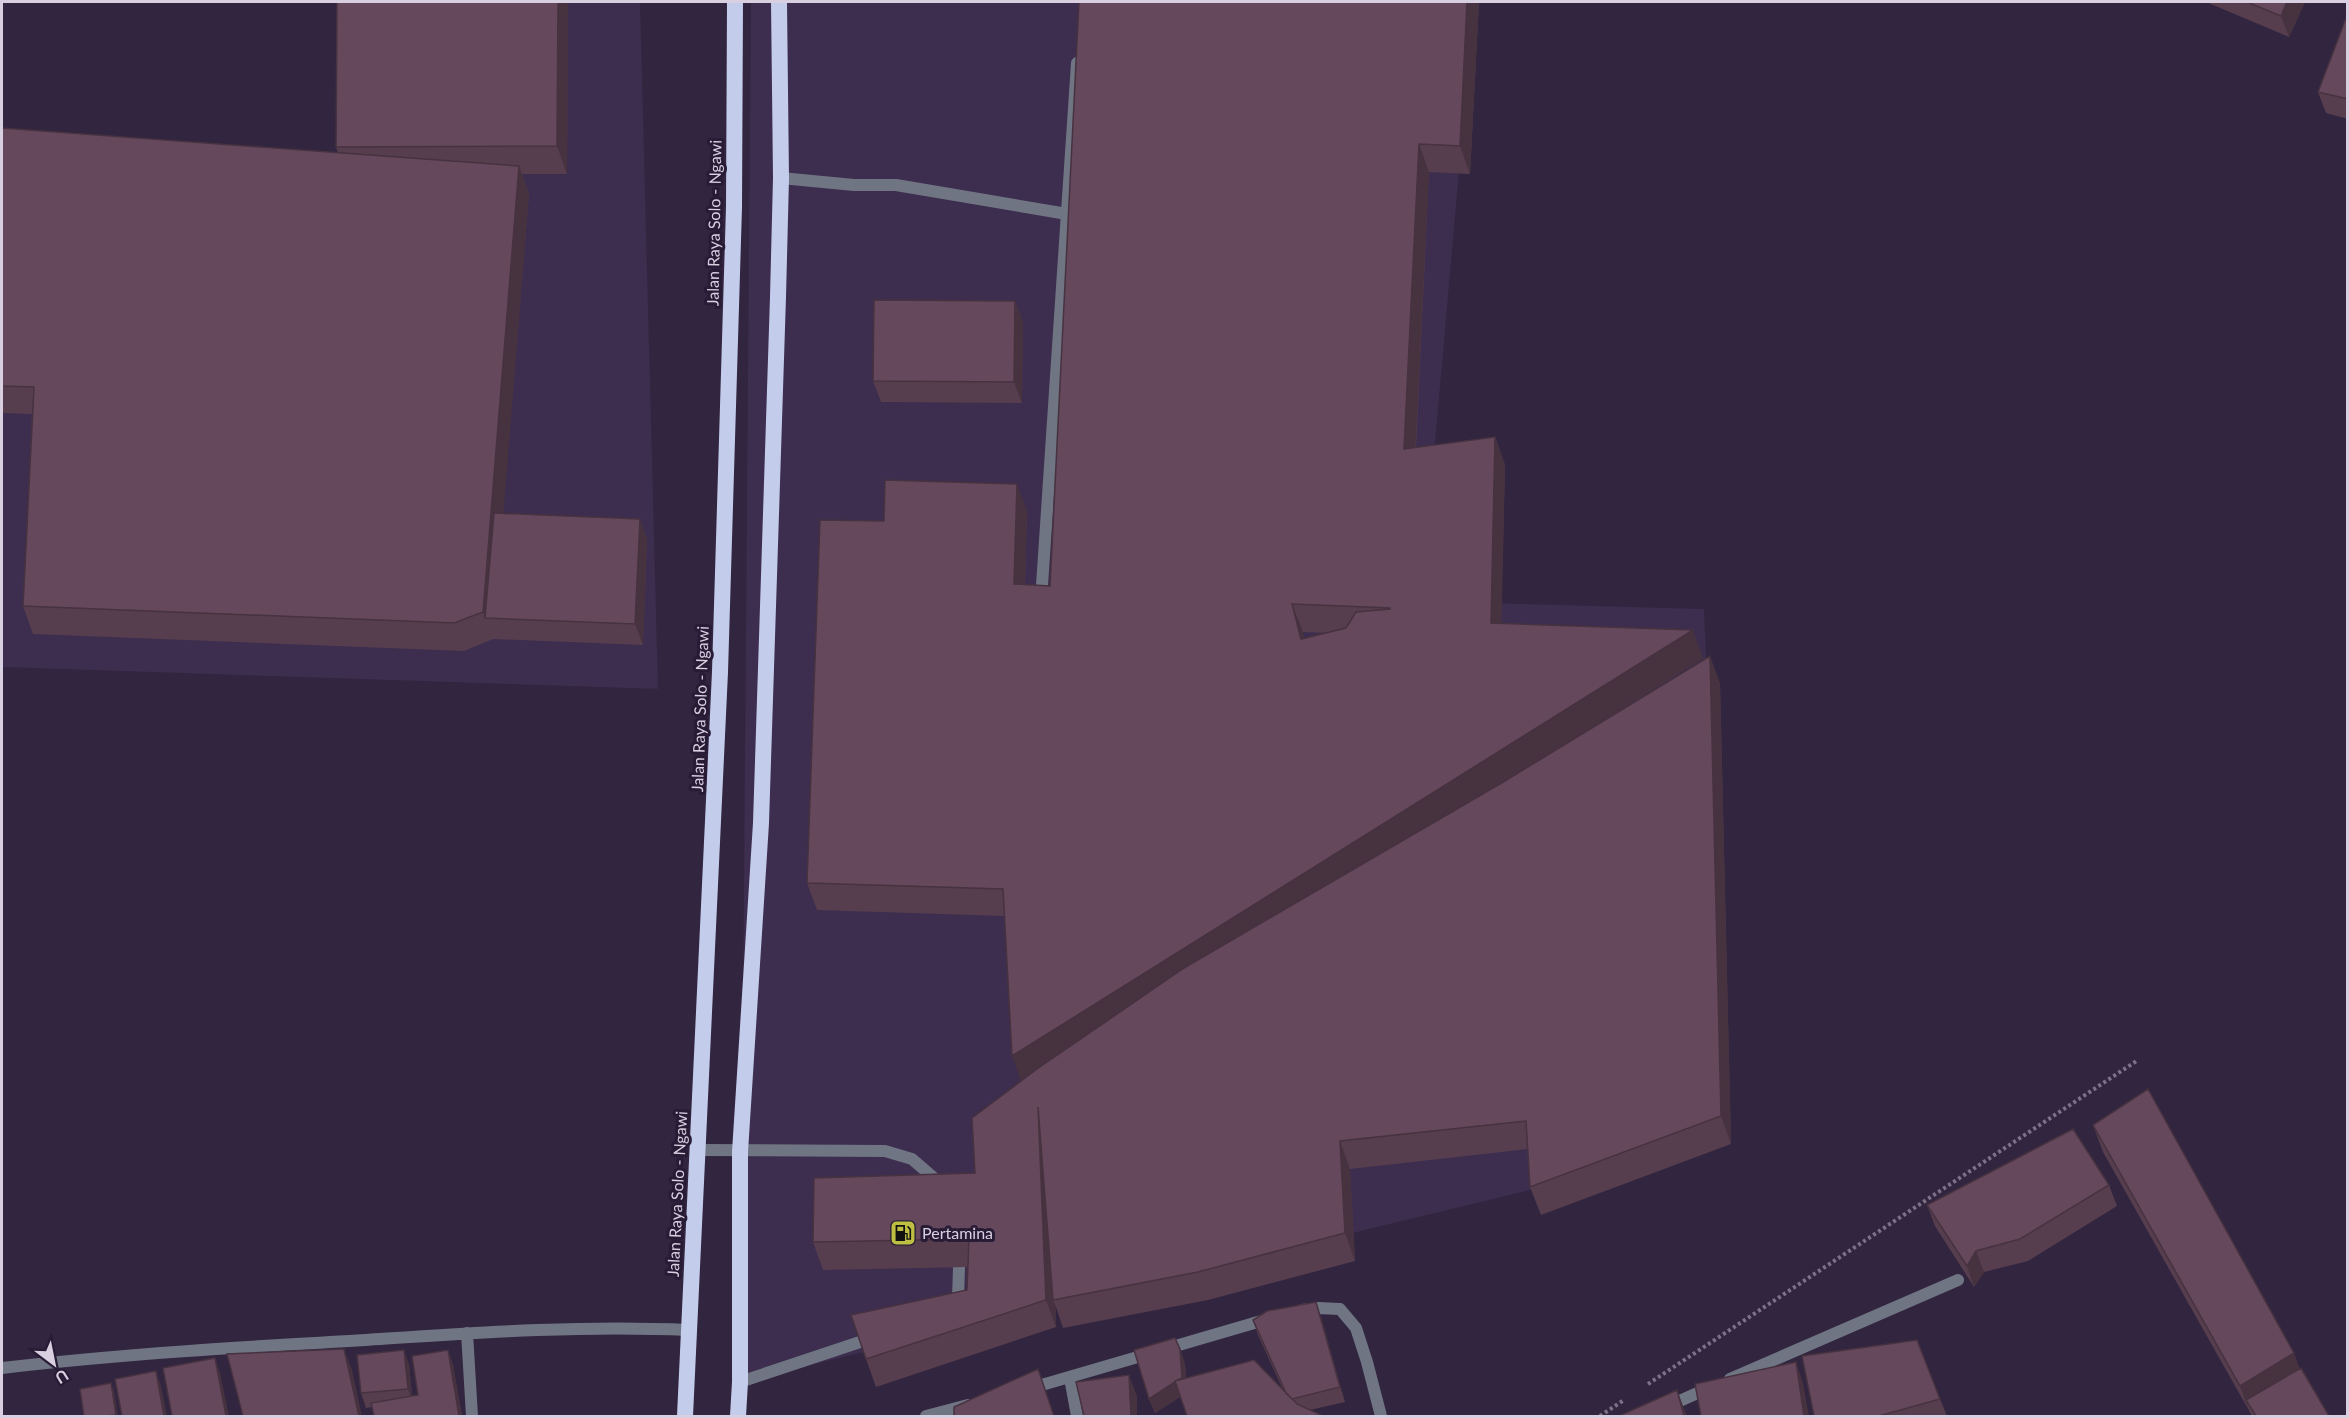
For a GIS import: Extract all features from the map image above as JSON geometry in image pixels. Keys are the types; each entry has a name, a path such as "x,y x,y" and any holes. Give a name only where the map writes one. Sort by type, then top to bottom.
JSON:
{"highway":[{"name":"Jalan Raya Solo - Ngawi","path":"685,1416 720,672 734,207 735,2"},
{"path":"738,1416 740,1152 761,823 781,178 779,2"}],"street":[{"path":"1042,585 1078,49"},
{"path":"781,178 854,185 896,185 1067,214"},
{"path":"697,1150 885,1151 912,1159 951,1195"},
{"path":"942,1317 958,1300 959,1267"},
{"path":"1646,1416 1958,1280"},
{"path":"1015,1393 1286,1314 1318,1308 1340,1309 1356,1328 1381,1416"},
{"path":"2,1368 146,1353 467,1333 626,1327 688,1330"},
{"path":"467,1333 472,1416"},
{"path":"740,1382 889,1333"},
{"path":"1070,1378 1077,1416"},
{"path":"926,1416 981,1402"}],"path":[{"path":"1639,1390 2138,1060"},
{"path":"1600,1416 1629,1397"}],"shaded area":[{"path":"344,2 640,2 658,689 2,667 2,137 338,154"},
{"path":"751,2 1474,2 1421,601 1704,609 1727,1142 740,1382"}],"building":[{"path":"337,2 558,2 557,146 336,147"},
{"path":"1079,2 1467,2 1460,146 1419,144 1404,449 1495,437 1491,623 1693,630 1012,1056 1003,889 807,883 820,520 884,521 885,480 1017,484 1014,584 1050,586","holes":["1292,604 1390,608 1356,612 1346,628 1301,639"]},
{"path":"2247,2 2287,2 2281,16"},
{"path":"2348,13 2348,99 2318,92"},
{"path":"2,128 519,166 483,612 454,623 23,606 34,387 2,386"},
{"path":"874,300 1015,301 1014,382 873,381"},
{"path":"494,513 640,519 635,624 485,618"},
{"path":"1710,656 1721,1116 1530,1187 1526,1121 1340,1141 1345,1233 1198,1272 1053,1300 1038,1107 1046,1300 866,1359 851,1315 967,1290 969,1239 813,1242 814,1178 975,1173 972,1118 1037,1069 1184,968 1505,781"},
{"path":"2148,1089 2294,1353 2240,1386 2093,1125"},
{"path":"2073,1129 2109,1185 2020,1239 1976,1251 1967,1266 1927,1205"},
{"path":"1316,1302 1340,1387 1292,1399 1286,1393 1253,1320 1267,1311"},
{"path":"1175,1338 1180,1349 1182,1378 1149,1399 1134,1350"},
{"path":"1917,1340 1940,1399 1879,1416 1814,1416 1802,1356"},
{"path":"344,1349 359,1416 243,1416 227,1354"},
{"path":"404,1350 408,1389 361,1393 357,1355"},
{"path":"448,1350 459,1416 374,1416 371,1403 418,1395 412,1356"},
{"path":"215,1358 226,1416 172,1416 163,1368"},
{"path":"1254,1360 1297,1404 1323,1416 1187,1416 1175,1381"},
{"path":"1796,1362 1804,1416 1701,1416 1695,1384"},
{"path":"2301,1368 2329,1416 2256,1416 2246,1400"},
{"path":"1038,1369 1054,1416 954,1416 954,1407"},
{"path":"156,1371 164,1416 122,1416 115,1379"},
{"path":"1129,1375 1131,1416 1084,1416 1076,1382"},
{"path":"111,1383 116,1415 84,1416 80,1389"},
{"path":"1677,1390 1684,1416 1619,1416"}],"place":[{"name":"Pertamina","path":"903,1233"}]}
